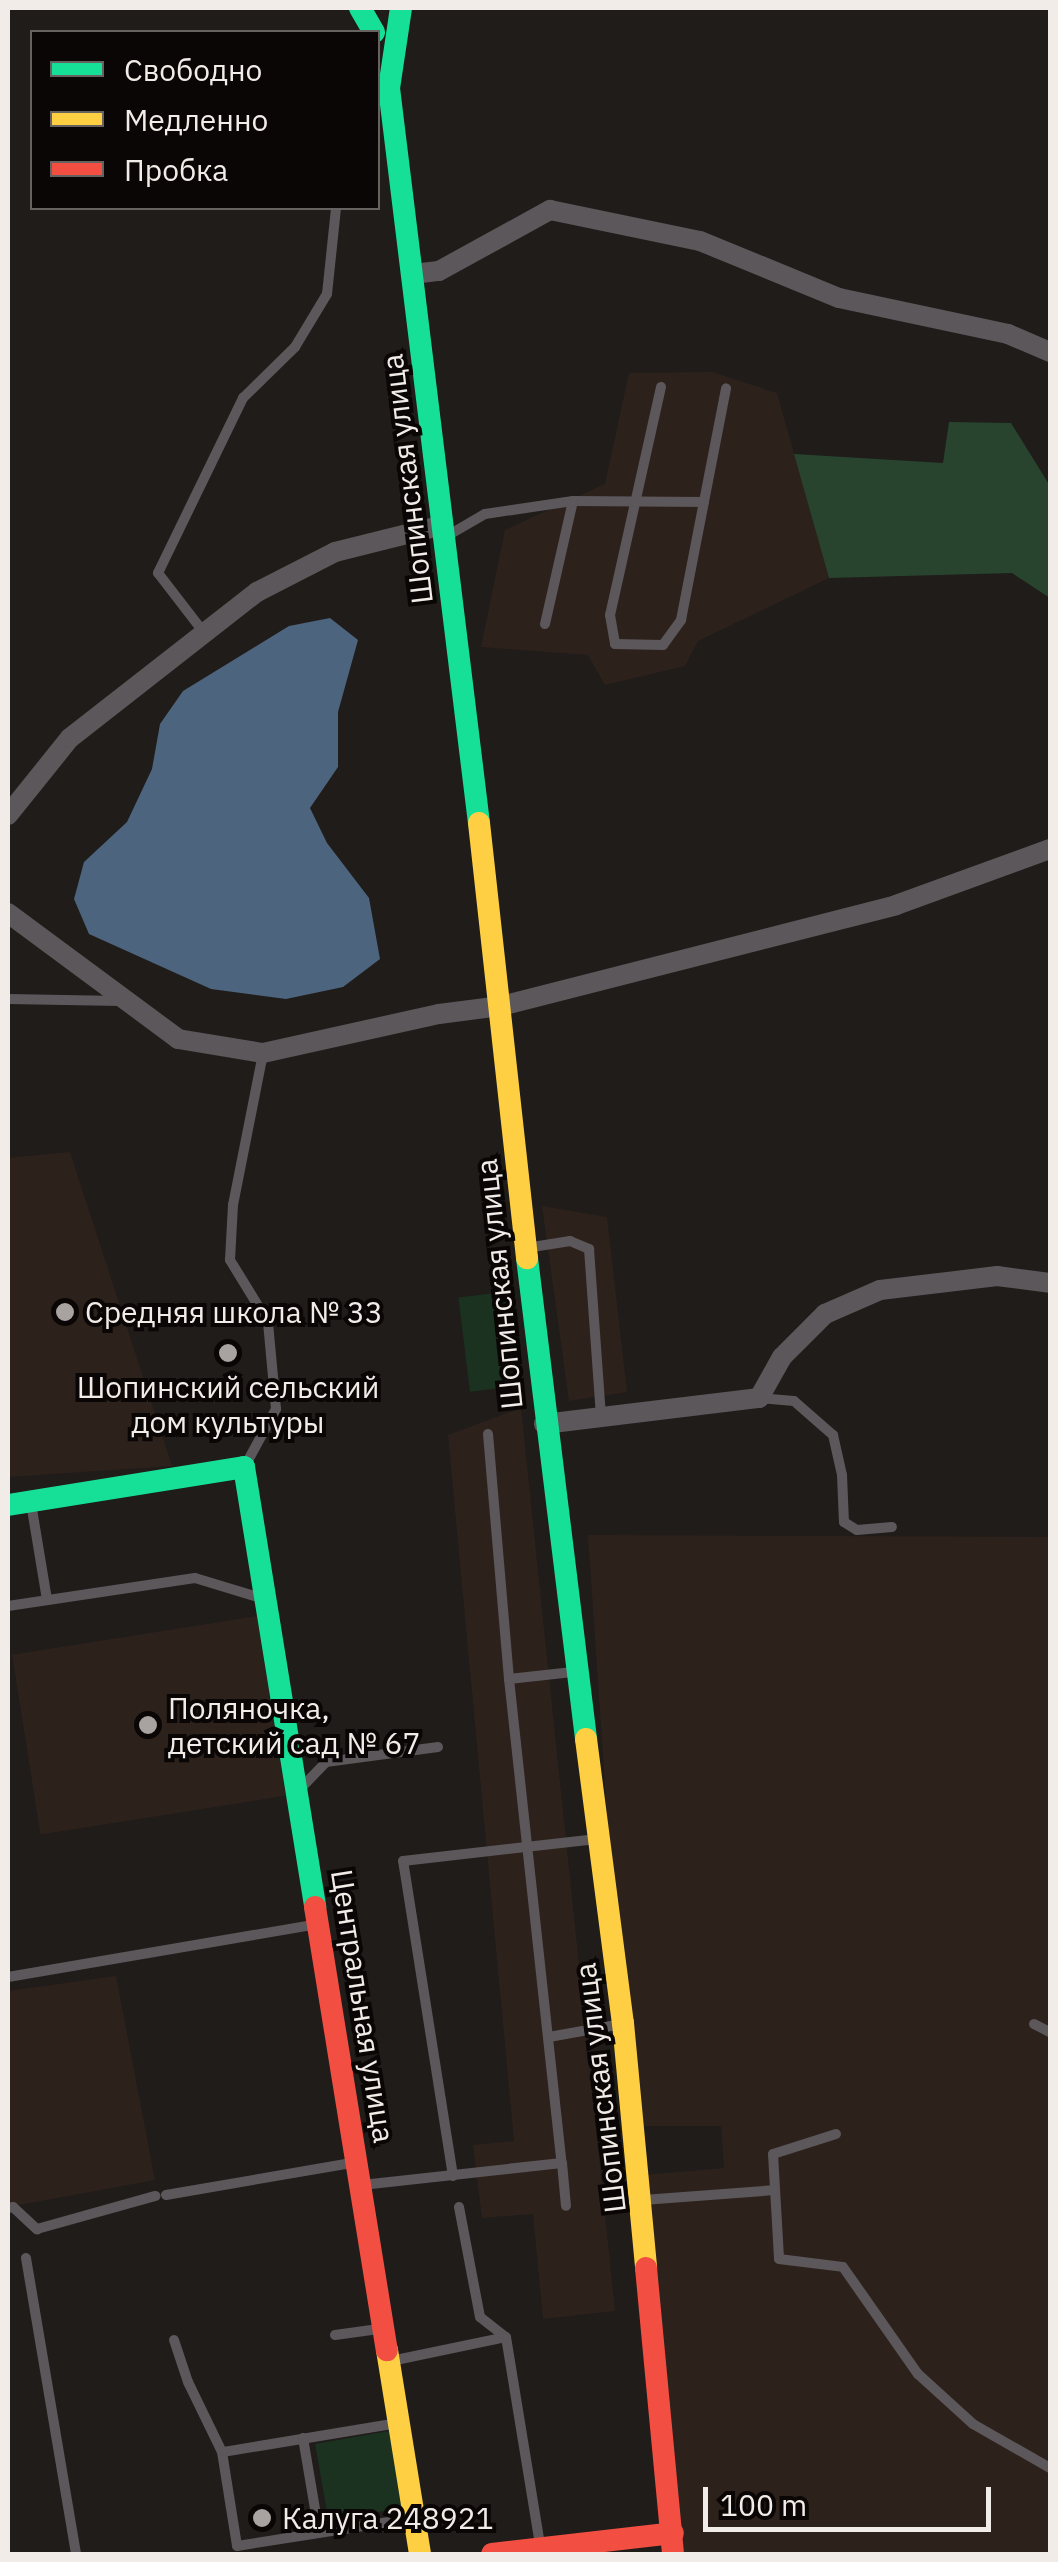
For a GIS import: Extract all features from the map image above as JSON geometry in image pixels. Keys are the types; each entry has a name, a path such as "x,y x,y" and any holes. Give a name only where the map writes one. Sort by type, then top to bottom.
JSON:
{"street":[{"path":"360,8 373,30"},
{"name":"Шопинская улица","path":"401,8 390,88 501,1006 544,1424 624,2023 673,2544"},
{"path":"380,50 390,88"},
{"path":"413,274 439,271 550,210 700,241 838,298 1008,334 1050,352"},
{"path":"8,815 70,738 256,592 335,552 444,531"},
{"path":"8,913 178,1039 263,1054 439,1014 501,1006 896,905 1050,849"},
{"path":"544,1424 759,1398 782,1357 824,1314 880,1290 997,1276 1050,1283"},
{"path":"19,1503 244,1467"},
{"name":"Центральная улица","path":"244,1467 420,2554"},
{"path":"492,2554 540,2546 673,2544"}],"lane":[{"path":"206,635 158,573 244,398 295,347 327,294 336,210"},
{"path":"662,387 610,615 615,644 663,645 681,620 726,388"},
{"path":"545,624 573,501"},
{"path":"444,531 485,514 573,501 704,502"},
{"path":"8,999 127,1001"},
{"path":"244,1467 276,1409 268,1322 230,1260 232,1205 263,1054"},
{"path":"526,1248 570,1241 589,1249 601,1416"},
{"path":"759,1398 794,1400 833,1435 842,1475 844,1522 857,1530 892,1527"},
{"path":"488,1434 509,1679 566,2206"},
{"path":"19,1503 47,1600"},
{"path":"8,1606 195,1578 266,1600"},
{"path":"509,1679 579,1671"},
{"path":"297,1792 326,1762 438,1747"},
{"path":"453,2176 403,1861 600,1839"},
{"path":"8,1977 319,1924"},
{"path":"549,2037 624,2023"},
{"path":"1034,2024 1050,2032"},
{"path":"836,2134 773,2154 779,2259 843,2267 918,2374 974,2424 1050,2468"},
{"path":"8,2208 13,2207 37,2229 160,2195 360,2173 453,2176 562,2164"},
{"path":"643,2200 775,2190"},
{"path":"459,2207 480,2317 506,2337 540,2546"},
{"path":"26,2258 76,2554"},
{"path":"334,2335 385,2328"},
{"path":"390,2361 506,2337"},
{"path":"174,2340 188,2382 222,2452 237,2546 415,2518"},
{"path":"222,2452 400,2422"},
{"path":"302,2438 319,2533"}],"shaded area":[{"path":"712,372 777,393 829,578 698,641 685,666 605,685 588,655 481,647 505,530 605,484 629,373"},
{"name":"Средняя школа № 33","path":"70,1152 172,1466 8,1477 8,1158"},
{"path":"542,1206 607,1217 627,1392 569,1401"},
{"path":"521,1408 615,2311 543,2319 533,2214 482,2218 473,2145 514,2141 448,1435"},
{"path":"588,1535 1050,1537 1050,2554 677,2554 633,2176 724,2168 721,2126 628,2126"},
{"name":"Поляночка, детский сад № 67","path":"257,1616 285,1796 41,1835 12,1655"},
{"path":"116,1976 155,2180 8,2207 8,1991"}],"green space":[{"path":"949,422 1011,423 1050,486 1050,598 1012,573 829,578 794,454 943,463"},
{"path":"512,1291 524,1385 470,1392 458,1298"},
{"path":"389,2431 403,2508 329,2521 315,2444"}],"water":[{"path":"330,618 358,640 338,712 338,767 310,808 327,843 369,898 380,959 343,987 286,999 211,989 89,934 74,899 84,862 127,822 152,769 160,724 183,691 289,626"}],"traffic: fast":[{"path":"360,8 373,30"},
{"path":"401,8 389,88 479,823"},
{"path":"527,1258 586,1739"},
{"path":"8,1505 244,1467 315,1907"}],"traffic: slow":[{"path":"479,823 527,1258"},
{"path":"586,1739 623,2023 646,2268"},
{"path":"387,2350 420,2554"}],"traffic: jam":[{"path":"315,1907 387,2350"},
{"path":"646,2268 673,2554"},
{"path":"492,2554 673,2533"}],"place":[{"name":"Средняя школа № 33","path":"65,1312"},
{"name":"Шопинский сельский дом культуры","path":"228,1353"},
{"name":"Поляночка, детский сад № 67","path":"148,1725"},
{"name":"Калуга 248921","path":"262,2518"}]}
